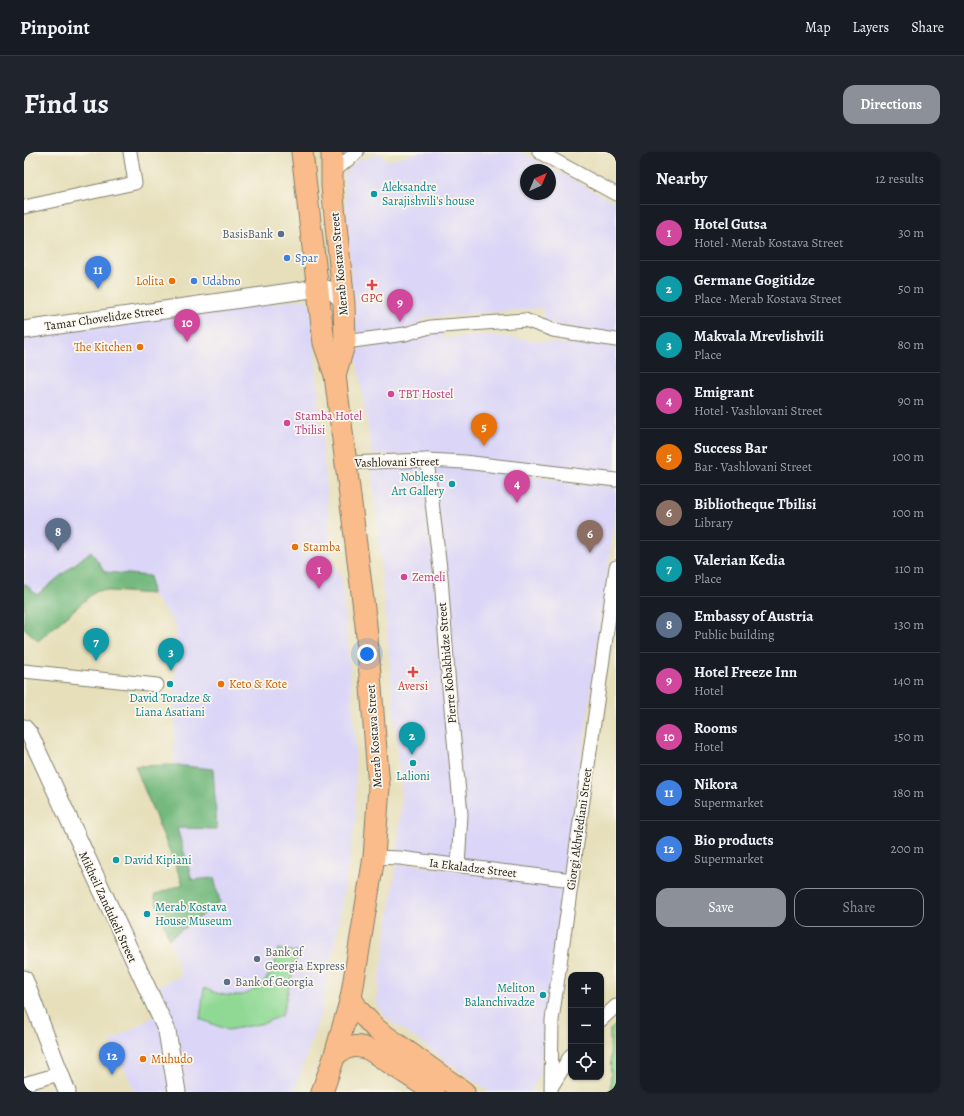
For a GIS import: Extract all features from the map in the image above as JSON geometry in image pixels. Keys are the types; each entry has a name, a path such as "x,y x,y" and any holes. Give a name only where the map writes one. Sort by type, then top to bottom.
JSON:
{"main road":[{"name":"Merab Kostava Street","path":"332,152 332,173 344,304 345,342 335,375"},
{"name":"Merab Kostava Street","path":"303,156 324,343 335,375 366,625 379,787 374,858 351,998 325,1089"},
{"path":"351,998 359,1011 376,1029 464,1092"},
{"path":"335,1055 344,1048 361,1046 370,1050 434,1092"}],"street":[{"path":"24,206 135,183 130,152"},
{"path":"332,173 357,152"},
{"path":"540,152 616,194"},
{"name":"Tamar Chovelidze Street","path":"24,330 318,288 326,288 333,291 340,297 344,304"},
{"path":"345,342 405,334 430,327 525,320 553,330 616,340"},
{"name":"Vashlovani Street","path":"346,463 427,460 464,462 616,480"},
{"name":"Pierre Kobakhidze Street","path":"427,460 441,577 448,687 461,814 458,866"},
{"name":"Giorgi Akhvlediani Street","path":"551,1089 552,1020 616,567"},
{"path":"24,671 157,685"},
{"name":"Mikheil Zandukeli Street","path":"24,728 30,735 167,1031 177,1092"},
{"name":"Ia Ekaladze Street","path":"374,858 400,858 572,880"},
{"path":"24,979 66,1092"},
{"path":"604,1017 616,1006"},
{"path":"551,1089 568,1060"},
{"path":"24,1084 59,1074"}],"shaded area":[{"path":"419,152 521,152 543,164 520,164 520,200 556,200 556,171 616,203 616,334 543,323 543,308 423,318 417,329 355,334 344,175 356,161 381,154 387,161"},
{"path":"304,299 311,305 333,564 341,576 350,667 355,745 356,819 322,1009 297,1084 291,1092 135,1092 111,1041 158,1014 147,991 181,976 169,939 220,902 192,880 177,828 217,828 213,770 174,765 176,626 152,594 149,576 105,572 91,551 37,596 24,583 24,337"},
{"path":"442,331 444,339 487,335 567,344 577,340 616,347 616,476 422,454 372,455 355,349 398,342 402,338"},
{"path":"435,464 616,487 616,512 566,870 562,876 397,854 402,798 372,468"},
{"path":"397,863 558,882 567,889 539,1074 531,1092 490,1092 388,1019 376,1004"}],"green space":[{"path":"91,551 105,572 150,576 152,594 97,590 38,641 24,628 24,583 37,595"},
{"path":"174,765 213,769 217,829 177,828 192,880 214,878 220,902 169,939 154,895 183,884 135,766"},
{"path":"278,949 298,952 282,1015 265,1023 228,1030 200,1019 204,988 224,995 233,996 251,992 266,980 273,968"},
{"path":"616,1025 616,1092 611,1092 610,1030"}],"place":[{"name":"Aleksandre Sarajishvili's house","path":"374,194"},
{"name":"BasisBank","path":"281,234"},
{"name":"Spar","path":"287,258"},
{"name":"Lolita","path":"172,281"},
{"name":"Udabno","path":"194,281"},
{"name":"GPC","path":"372,285"},
{"name":"Nikora","path":"98,289"},
{"name":"Hotel Freeze Inn","path":"400,322"},
{"name":"Rooms","path":"187,342"},
{"name":"The Kitchen","path":"140,347"},
{"name":"TBT Hostel","path":"391,394"},
{"name":"Stamba Hotel Tbilisi","path":"287,423"},
{"name":"Success Bar","path":"484,446"},
{"name":"Noblesse Art Gallery","path":"452,484"},
{"name":"Emigrant","path":"517,503"},
{"name":"Stamba","path":"295,547"},
{"name":"Embassy of Austria","path":"58,551"},
{"name":"Bibliotheque Tbilisi","path":"590,553"},
{"name":"Zemeli","path":"404,577"},
{"name":"Hotel Gutsa","path":"319,589"},
{"name":"Valerian Kedia","path":"96,661"},
{"name":"Makvala Mrevlishvili","path":"171,671"},
{"name":"Aversi","path":"413,672"},
{"name":"David Toradze & Liana Asatiani","path":"170,684"},
{"name":"Keto & Kote","path":"221,684"},
{"name":"Germane Gogitidze","path":"412,755"},
{"name":"Lalioni","path":"413,763"},
{"name":"David Kipiani","path":"116,860"},
{"name":"Merab Kostava House Museum","path":"147,914"},
{"name":"Bank of Georgia Express","path":"257,959"},
{"name":"Bank of Georgia","path":"227,982"},
{"name":"Meliton Balanchivadze","path":"543,995"},
{"name":"Muhudo","path":"143,1059"},
{"name":"Bio products","path":"112,1075"}]}
